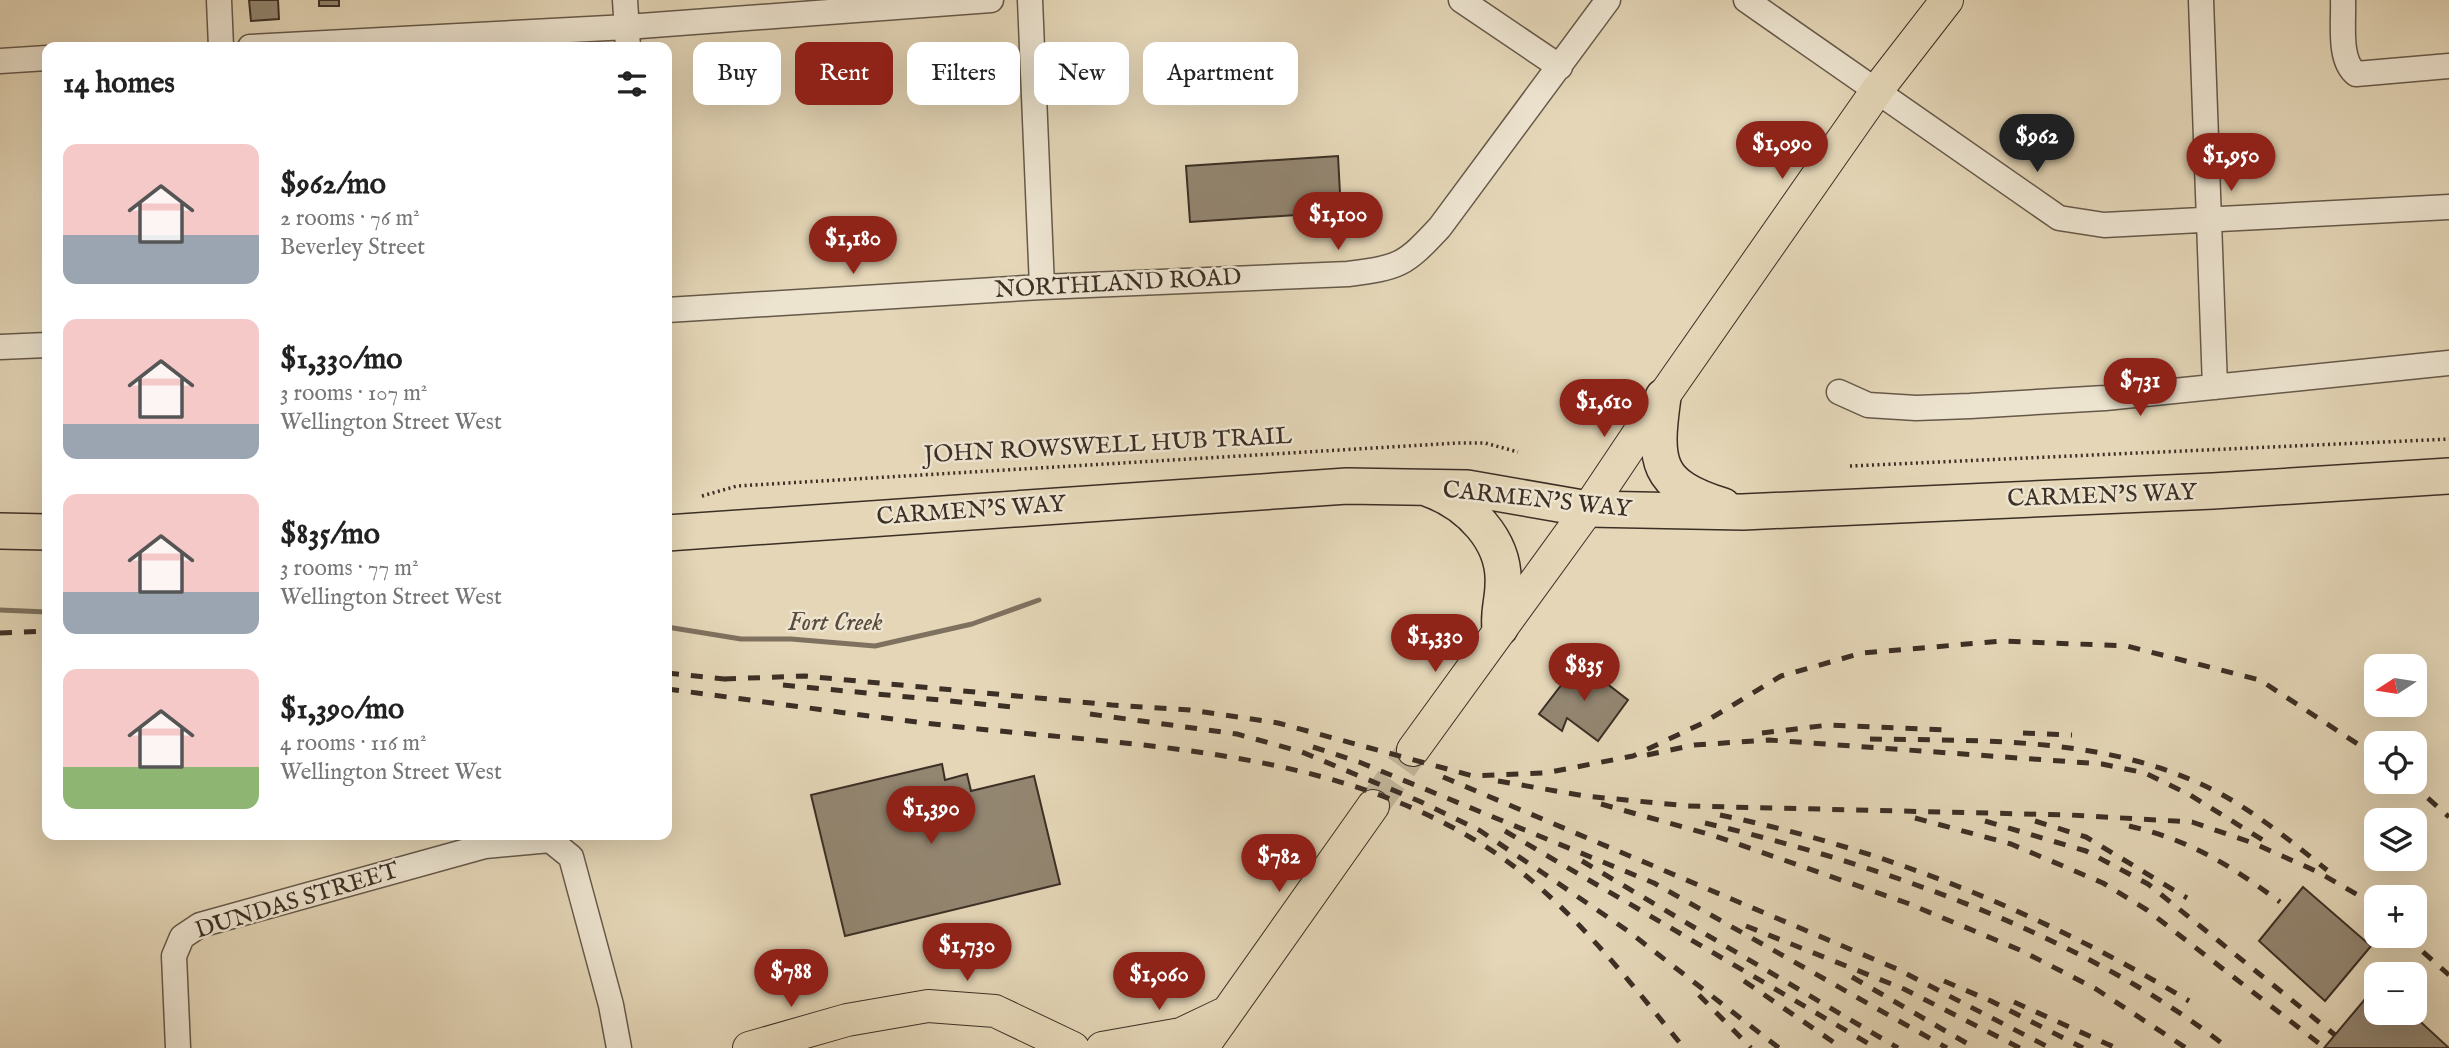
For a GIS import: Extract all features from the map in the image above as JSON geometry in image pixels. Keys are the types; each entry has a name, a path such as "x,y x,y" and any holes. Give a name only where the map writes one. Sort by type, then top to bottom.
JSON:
{"highway":[{"path":"1663,397 1657,439 1659,458 1676,484 1700,500 1743,512"},
{"name":"CARMEN'S WAY","path":"672,533 1347,486 1466,488 1588,509 1743,512 2213,491 2449,476"},
{"path":"1426,488 1448,496 1477,519 1497,550 1504,586 1498,608 1500,628"},
{"path":"0,531 42,532"}],"main road":[{"path":"1413,751 1588,509 1878,89 1947,0"},
{"path":"1202,1048 1373,806"},
{"path":"749,1048 847,1020 928,1006 995,1011 1073,1048"},
{"path":"1102,1048 1181,1034 1227,1012"}],"street":[{"path":"219,0 221,42"},
{"path":"625,0 627,37"},
{"path":"438,42 627,37 990,0"},
{"path":"1030,0 1042,287"},
{"path":"1461,0 1560,68"},
{"name":"NORTHLAND ROAD","path":"672,310 1042,287 1348,274 1388,268 1412,258 1440,227 1608,0"},
{"path":"1746,0 1878,89 2059,218 2104,225 2449,207"},
{"path":"2201,0 2215,387"},
{"path":"2343,0 2346,59 2349,69 2356,74 2449,66"},
{"path":"0,61 42,58"},
{"path":"0,347 42,345"},
{"path":"1839,393 1868,405 1916,408 2105,398 2449,363"},
{"name":"DUNDAS STREET","path":"178,1048 174,956 182,937 200,925 485,846 550,840 571,857 611,1005 619,1048"}],"path":[{"path":"1850,466 2449,439"},
{"name":"JOHN ROWSWELL HUB TRAIL","path":"702,496 737,486 1457,443 1485,443 1518,452"}],"building":[{"path":"249,0 278,0 279,19 251,21"},
{"path":"319,0 339,0 339,6 319,6"},
{"path":"1338,156 1341,212 1190,222 1186,166"},
{"path":"1579,662 1628,700 1598,741 1567,718 1562,731 1539,714"},
{"path":"942,764 945,780 967,774 971,791 1034,776 1060,884 845,936 811,795"},
{"path":"2303,887 2364,940 2364,948 2369,948 2325,1001 2259,941"},
{"path":"2364,1000 2364,1025 2424,1025 2449,1048 2324,1048"}],"waterway":[{"name":"Fort Creek","path":"672,628 741,639 791,639 875,646 972,624 1039,600"},
{"name":"Fort Creek","path":"0,610 42,612"}],"tunnel":[{"path":"1373,806 1413,750"}],"railway":[{"path":"0,633 42,631"},
{"path":"724,679 805,676 1190,710 1278,723 1473,776 1545,773 1633,756 1703,723 1781,676 1862,653 2003,641 2127,646 2260,680 2364,748"},
{"path":"672,674 734,680"},
{"path":"783,685 1013,707"},
{"path":"672,690 931,724 1168,748 1299,771 1363,789 1424,813 1483,845 1540,887 1591,938 1684,1048"},
{"path":"1090,714 1237,734 1302,752 1419,801 1479,830 1628,931 1779,1048"},
{"path":"1762,733 1829,725 1946,730"},
{"path":"2023,733 2072,735"},
{"path":"1870,739 2048,745 2136,761 2178,774 2219,793 2275,829 2327,870"},
{"path":"1647,755 1694,745 1769,740 2102,764 2145,773 2190,795 2266,842"},
{"path":"1313,747 1359,762 1654,883 1947,1048"},
{"path":"1443,777 1897,969 2050,1048"},
{"path":"1498,781 1585,796 1688,806 2070,815 2192,822 2253,843 2318,872 2364,900"},
{"path":"2423,794 2449,817"},
{"path":"1601,804 1715,836 1907,903 2020,950 2096,989 2186,1048"},
{"path":"1720,815 1843,846 1962,888 2078,940 2189,1001"},
{"path":"1915,818 2011,844 2103,883 2147,910 2325,1048"},
{"path":"1985,821 2086,851 2148,884 2335,1035"},
{"path":"2035,821 2086,837 2187,898"},
{"path":"1705,823 1841,860 1979,909 2046,938 2111,971 2172,1008 2228,1048"},
{"path":"2129,826 2209,855 2280,902"},
{"path":"1505,831 1876,1048"},
{"path":"1582,861 1898,1048"},
{"path":"1746,926 1904,989 2020,1048"},
{"path":"2419,948 2449,975"},
{"path":"1852,977 1975,1048"},
{"path":"1744,981 1842,1048"},
{"path":"1944,981 1991,1001 2083,1048"},
{"path":"1699,995 1751,1048"},
{"path":"2014,1002 2116,1048"}]}
